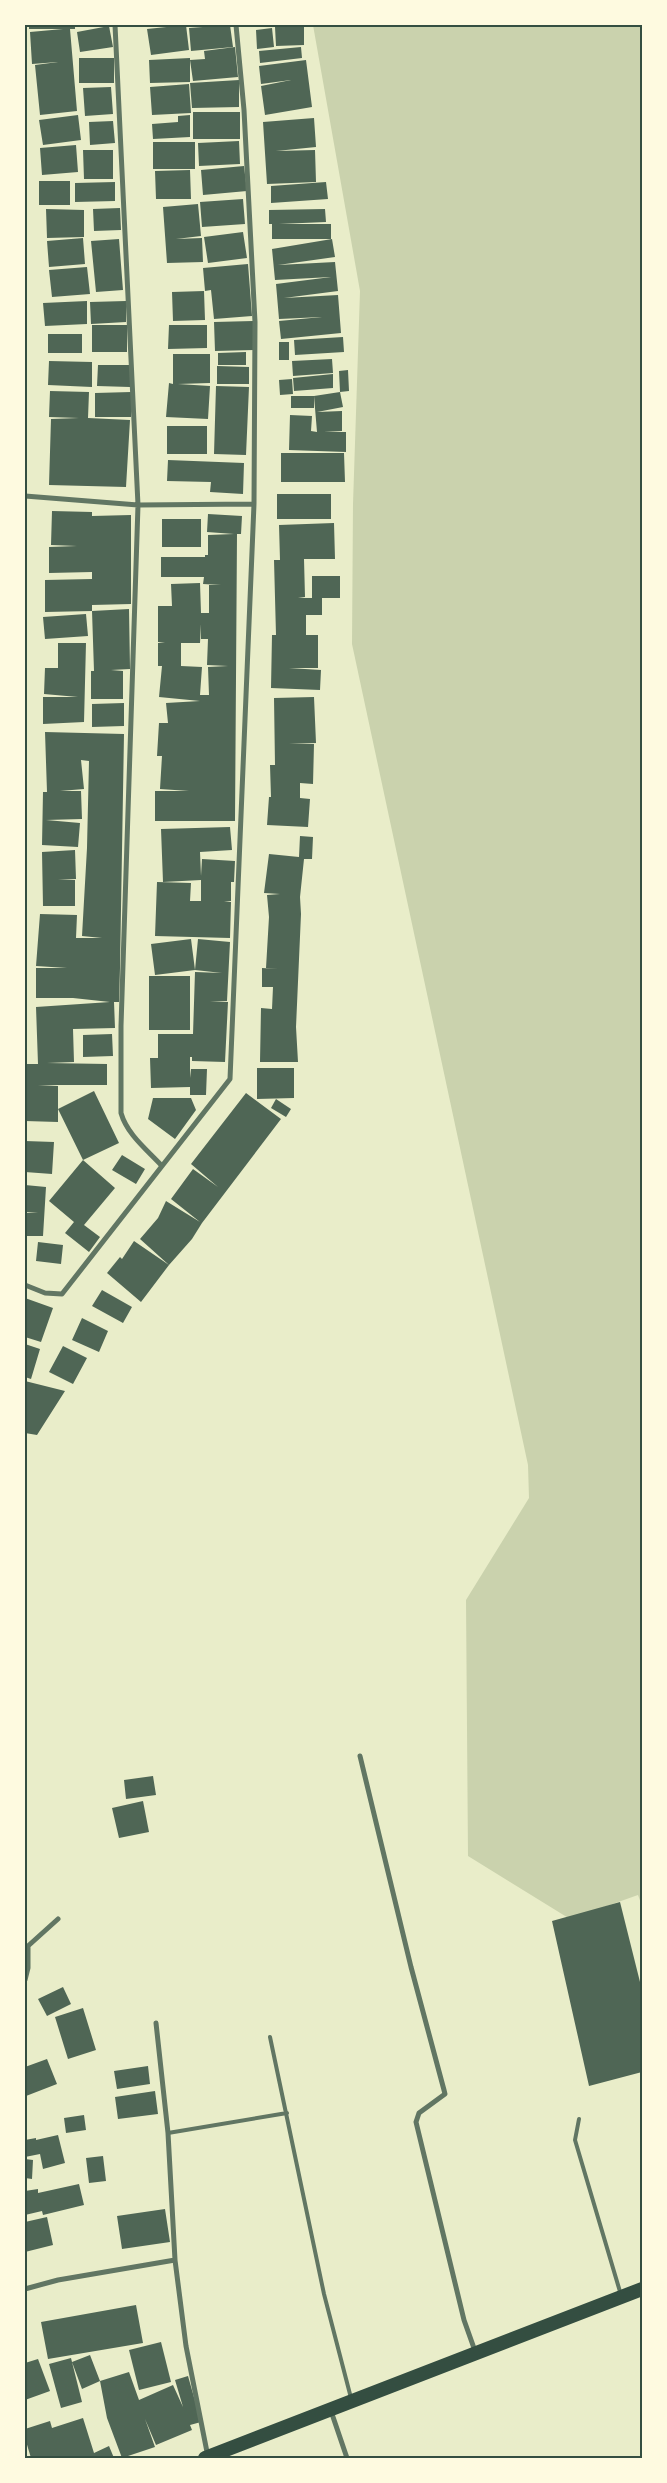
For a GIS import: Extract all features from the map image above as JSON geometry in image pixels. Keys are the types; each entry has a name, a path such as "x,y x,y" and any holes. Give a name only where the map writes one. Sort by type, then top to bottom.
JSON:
{"highway":[{"path":"207,2458 330,2408 642,2289"}],"street":[{"path":"115,25 138,505 121,1026 121,1113 124,1124 130,1132 161,1165"},
{"path":"25,1285 46,1293 62,1294 230,1079 254,504 255,322 244,120 236,25"},
{"path":"25,496 138,505 254,504"},
{"path":"360,1756 409,1958 445,2094 419,2113 416,2122 464,2320 475,2353"},
{"path":"25,1980 28,1968 28,1946 58,1919"},
{"path":"156,2023 168,2133 175,2260 186,2346 207,2458"},
{"path":"25,2289 58,2280 175,2260"},
{"path":"330,2408 347,2458"}],"lane":[{"path":"270,2037 324,2294 352,2400"},
{"path":"168,2133 287,2113"},
{"path":"578,2120 575,2140 622,2297"}],"green space":[{"path":"313,25 642,25 642,1906 638,1895 570,1919 468,1856 466,1600 529,1498 528,1465 352,644 353,504 360,291"}],"building":[{"path":"29,25 75,25 75,29 70,29 77,111 40,115 35,65 58,62 32,64 30,32 63,29 29,29"},
{"path":"186,25 189,50 151,55 147,29"},
{"path":"230,25 233,47 191,51 189,28"},
{"path":"109,26 113,47 80,52 77,32"},
{"path":"304,26 304,45 276,46 275,27"},
{"path":"272,28 274,47 257,49 256,30"},
{"path":"235,47 238,77 193,81 190,60 205,59 204,51"},
{"path":"301,47 302,58 260,63 259,51"},
{"path":"79,58 114,58 114,83 79,83"},
{"path":"190,58 190,82 150,83 149,60"},
{"path":"306,60 312,107 265,115 261,86 291,80 261,84 259,66"},
{"path":"239,80 239,107 192,108 190,83"},
{"path":"189,84 191,113 152,115 150,87"},
{"path":"111,87 113,114 85,116 83,88"},
{"path":"193,112 240,112 240,139 193,139"},
{"path":"78,115 81,140 43,145 39,120"},
{"path":"190,115 190,137 153,139 152,124 178,122 178,116"},
{"path":"314,118 316,147 276,151 315,150 316,182 267,184 263,122"},
{"path":"113,121 115,143 90,145 89,122"},
{"path":"239,141 240,164 199,166 198,143"},
{"path":"153,142 195,142 195,169 153,169"},
{"path":"76,145 78,172 42,175 40,148"},
{"path":"83,150 113,150 113,179 84,179"},
{"path":"244,166 247,191 203,195 201,170"},
{"path":"190,170 191,199 156,199 155,171"},
{"path":"39,181 70,181 70,205 39,205"},
{"path":"115,182 115,201 75,202 75,183"},
{"path":"326,182 328,199 271,203 271,186"},
{"path":"243,199 245,224 202,227 200,202"},
{"path":"198,204 201,236 176,239 202,238 203,262 167,263 163,207"},
{"path":"120,208 121,230 94,231 93,209"},
{"path":"46,209 84,210 84,237 47,238"},
{"path":"325,209 326,222 279,224 331,224 331,239 272,239 272,224 269,224 269,210"},
{"path":"243,232 247,258 208,263 204,237"},
{"path":"83,238 85,264 49,267 47,241"},
{"path":"119,239 123,290 96,292 91,241"},
{"path":"332,239 335,257 278,265 335,262 338,291 284,298 338,295 341,333 281,339 279,321 322,317 279,319 276,284 331,277 275,280 272,249"},
{"path":"248,264 252,316 214,319 211,290 205,291 203,268"},
{"path":"87,267 90,294 52,297 49,270"},
{"path":"204,291 205,320 173,321 172,292"},
{"path":"87,301 87,324 45,326 43,303"},
{"path":"126,301 126,322 91,324 90,302"},
{"path":"253,321 254,350 215,351 214,322"},
{"path":"92,325 127,325 127,352 92,352"},
{"path":"169,325 207,325 207,348 168,349"},
{"path":"48,334 82,334 82,353 48,353"},
{"path":"343,337 344,352 295,355 294,340"},
{"path":"279,342 289,342 289,360 279,360"},
{"path":"246,352 246,365 218,365 218,353"},
{"path":"173,354 210,354 210,383 178,384 210,386 208,419 166,417 169,383 173,384"},
{"path":"332,359 333,373 293,376 292,361"},
{"path":"49,361 92,362 92,387 48,385"},
{"path":"98,365 130,365 130,387 97,386"},
{"path":"217,366 249,367 249,384 217,384"},
{"path":"348,370 349,391 340,392 339,371"},
{"path":"333,374 333,388 294,391 293,378"},
{"path":"292,379 293,394 280,395 279,380"},
{"path":"216,386 249,387 246,455 214,454"},
{"path":"50,391 89,392 88,418 130,420 126,487 49,485 51,419 79,418 49,417"},
{"path":"131,392 131,417 95,417 95,393"},
{"path":"340,392 343,407 317,412 342,411 342,431 324,432 346,432 346,452 289,450 290,415 312,416 311,431 317,432 314,396"},
{"path":"291,396 314,396 314,408 291,408"},
{"path":"167,426 207,426 207,454 167,454"},
{"path":"281,453 344,453 345,482 281,482"},
{"path":"168,460 244,463 243,494 210,492 211,482 167,481"},
{"path":"277,494 331,494 331,519 277,519"},
{"path":"52,511 92,512 92,516 131,515 131,604 92,605 92,611 45,612 45,580 92,579 92,572 49,573 49,547 77,546 51,545"},
{"path":"208,514 242,516 241,534 237,534 235,821 155,821 155,791 189,791 160,789 162,756 157,756 159,723 168,723 166,703 200,701 159,697 162,666 158,666 158,643 165,642 158,642 158,606 172,606 171,584 200,583 201,613 209,613 209,585 221,585 203,584 204,577 161,577 161,557 205,557 205,555 208,555 208,535 234,534 207,532","holes":["201,624 201,639 208,639 207,665 228,666 208,667 209,695 200,695 202,667 181,666 181,643 200,643"]},
{"path":"162,519 201,519 201,547 162,547"},
{"path":"334,523 335,559 304,559 305,597 298,598 312,598 312,576 340,576 340,598 322,598 322,615 306,615 306,635 318,635 318,668 289,668 321,670 320,690 271,688 272,635 276,635 274,560 280,560 279,525"},
{"path":"129,609 130,669 111,670 123,671 123,699 91,699 91,671 94,671 92,611"},
{"path":"86,614 88,636 45,639 43,617"},
{"path":"58,643 86,643 84,722 43,724 43,697 78,697 44,694 45,668 58,668"},
{"path":"314,697 316,743 289,744 314,744 313,784 300,783 300,798 310,799 308,827 267,825 269,797 271,797 270,765 275,765 274,698"},
{"path":"124,703 124,726 92,727 92,704"},
{"path":"45,732 124,734 119,1002 114,1002 115,1028 73,1029 74,1062 47,1063 107,1064 107,1085 38,1085 58,1086 58,1122 25,1121 25,1064 38,1064 36,1007 110,1002 73,998 36,998 36,968 67,968 36,966 40,914 77,915 76,938 102,938 82,936 89,761 81,760 84,789 60,791 81,791 82,819 46,820 80,823 78,847 42,845 43,792 47,792"},
{"path":"230,827 232,850 200,852 201,876 202,859 235,861 234,882 231,882 231,901 224,901 231,902 230,938 155,936 157,882 191,883 190,901 201,901 201,880 163,882 161,829"},
{"path":"300,836 313,837 312,859 304,859 300,897 301,914 296,1027 298,1062 260,1062 261,1008 272,1009 273,987 262,987 262,968 278,969 266,968 269,917 267,895 280,894 264,893 269,854 299,857"},
{"path":"75,850 76,879 58,880 75,880 75,906 43,906 42,852"},
{"path":"191,939 195,970 155,975 151,944"},
{"path":"198,939 230,942 227,1001 210,1001 228,1002 225,1062 192,1061 192,1057 190,1057 190,1078 191,1069 207,1069 206,1095 190,1095 190,1087 151,1088 150,1058 158,1058 158,1034 193,1034 195,972 222,973 195,970"},
{"path":"149,976 190,976 190,1030 149,1030"},
{"path":"112,1034 113,1056 83,1057 83,1035"},
{"path":"257,1068 294,1068 294,1098 257,1099"},
{"path":"94,1091 119,1143 83,1160 58,1109"},
{"path":"246,1093 281,1119 192,1239 169,1265 140,1239 158,1218 166,1201 200,1222 171,1199 193,1169 218,1187 191,1164"},
{"path":"153,1098 191,1098 196,1110 175,1139 148,1119"},
{"path":"276,1099 291,1109 286,1117 271,1108"},
{"path":"25,1141 54,1142 52,1174 25,1172"},
{"path":"122,1155 145,1169 136,1184 112,1170"},
{"path":"83,1160 115,1188 84,1225 100,1237 89,1252 65,1233 74,1222 49,1201"},
{"path":"25,1185 46,1187 43,1236 25,1236 25,1213 38,1213 25,1212"},
{"path":"134,1241 169,1265 141,1302 107,1273 120,1257 122,1259"},
{"path":"38,1242 63,1245 61,1264 36,1261"},
{"path":"102,1290 132,1307 123,1323 92,1306"},
{"path":"25,1298 53,1308 41,1342 25,1337"},
{"path":"82,1318 108,1331 99,1352 72,1340"},
{"path":"25,1344 40,1349 31,1379 25,1377"},
{"path":"63,1346 87,1358 73,1384 49,1372"},
{"path":"25,1381 65,1391 37,1435 25,1433"},
{"path":"153,1776 156,1795 126,1799 124,1780"},
{"path":"143,1801 149,1832 119,1838 112,1808"},
{"path":"620,1902 642,1990 642,2072 589,2086 552,1921"},
{"path":"63,1987 71,2004 47,2016 38,1999"},
{"path":"83,2008 96,2050 68,2059 55,2017"},
{"path":"47,2059 57,2084 26,2096 25,2067"},
{"path":"148,2066 150,2084 117,2089 114,2071"},
{"path":"155,2091 158,2114 118,2119 115,2097"},
{"path":"84,2115 86,2130 66,2133 64,2118"},
{"path":"58,2135 65,2163 43,2169 40,2154 25,2157 25,2140 36,2138 36,2140"},
{"path":"103,2156 106,2181 89,2183 86,2158"},
{"path":"25,2159 33,2160 32,2179 25,2178"},
{"path":"79,2184 84,2205 43,2215 42,2211 25,2215 25,2191 38,2189 38,2193"},
{"path":"165,2209 170,2242 122,2249 117,2216"},
{"path":"47,2217 53,2245 25,2252 25,2222"},
{"path":"136,2305 143,2343 48,2359 41,2322"},
{"path":"161,2342 171,2382 139,2390 129,2350"},
{"path":"90,2355 100,2381 82,2389 72,2362"},
{"path":"71,2358 82,2402 61,2408 49,2364"},
{"path":"38,2359 50,2391 25,2400 25,2363"},
{"path":"129,2372 139,2400 173,2385 183,2407 175,2380 188,2376 201,2422 190,2425 192,2430 156,2445 145,2419 155,2447 122,2458 107,2418 100,2381"},
{"path":"83,2418 94,2453 109,2446 114,2458 96,2458 95,2456 88,2458 31,2458 25,2438 25,2429 50,2421 52,2428"}]}
